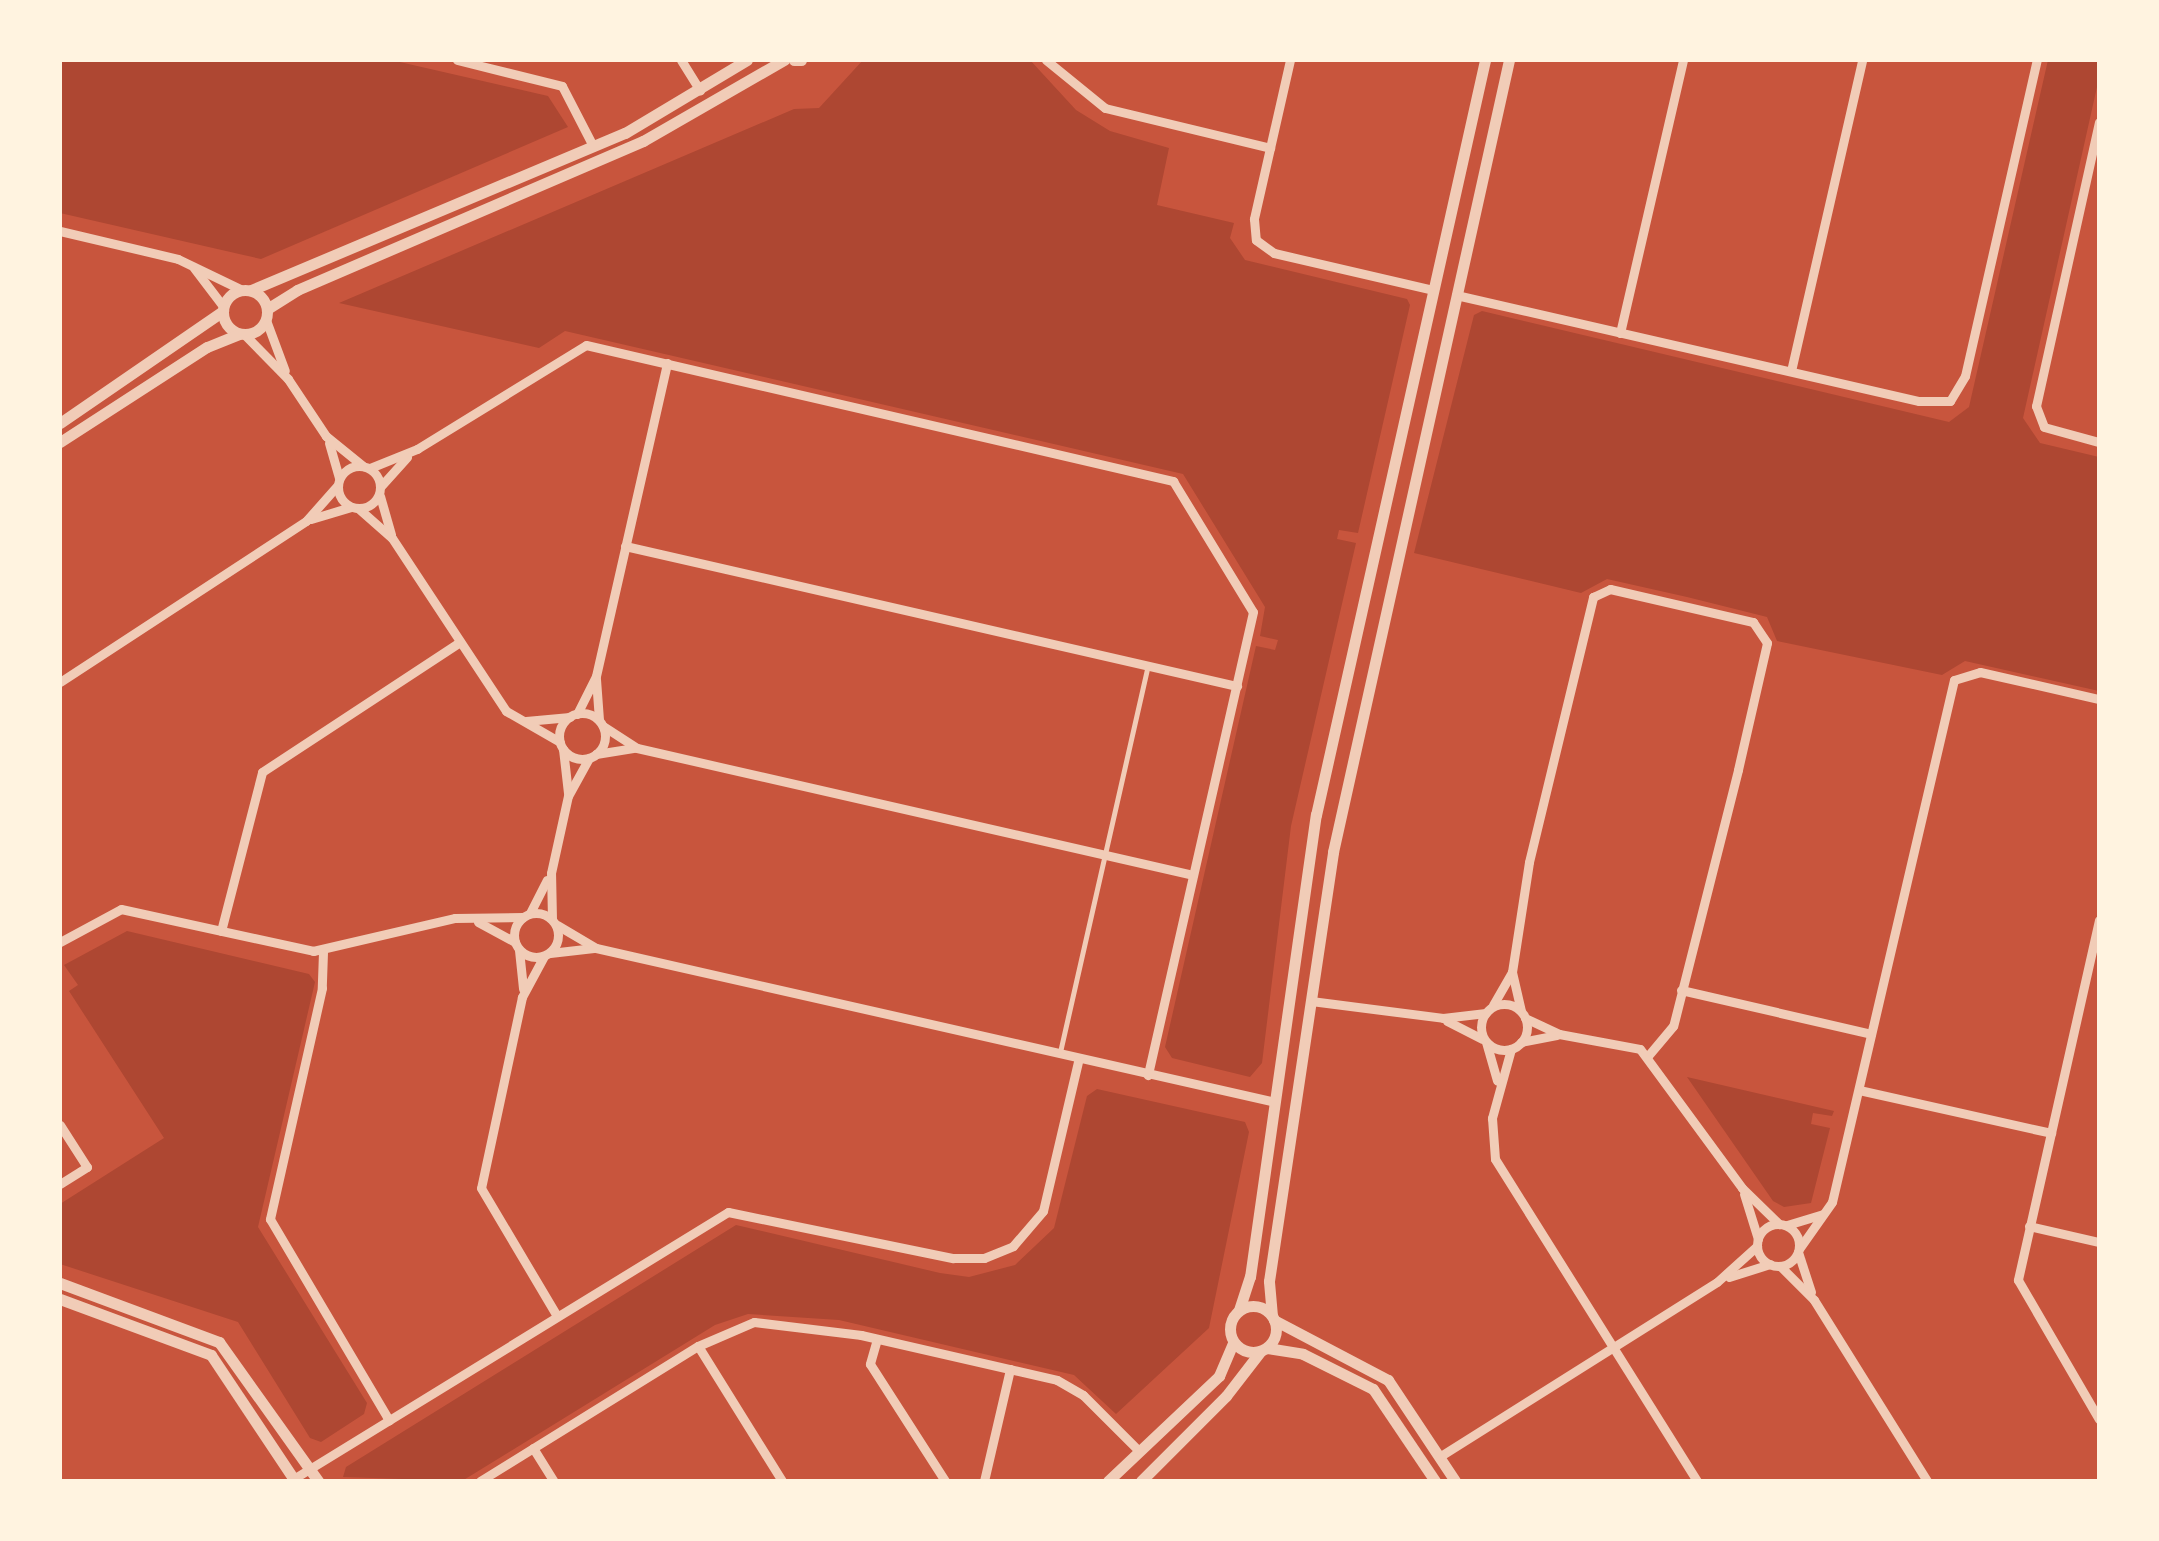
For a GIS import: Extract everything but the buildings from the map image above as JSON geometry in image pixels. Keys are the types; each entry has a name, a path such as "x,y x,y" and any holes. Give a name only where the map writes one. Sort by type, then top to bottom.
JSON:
{"street":[{"path":"456,60 482,63 562,86 593,146"},
{"path":"681,60 700,90"},
{"path":"60,423 246,290 593,146 700,90 747,60"},
{"path":"60,442 207,347 242,334 297,290 643,141 784,60"},
{"path":"794,60 802,60"},
{"path":"1046,60 1105,108 1270,148"},
{"path":"1290,60 1253,226 1260,246 1433,290"},
{"path":"1108,1481 1219,1376 1234,1343 1230,1322 1239,1310 1316,814 1485,60"},
{"path":"1141,1481 1226,1396 1263,1350 1273,1318 1269,1280 1333,852 1509,60"},
{"path":"1620,333 1683,60"},
{"path":"1791,372 1862,60"},
{"path":"1456,295 1937,404 1955,396 2037,60"},
{"path":"2099,122 2036,412 2050,430 2099,442"},
{"path":"60,231 193,266 246,290 267,314 288,379"},
{"path":"193,266 223,308 227,325 242,334 288,379 326,436 366,467 380,490 392,538"},
{"path":"60,682 306,521 338,482 366,467 417,449 572,348 594,346 1173,481 1251,601 1237,686 1148,1075"},
{"path":"568,796 562,746 573,715 596,676 667,363"},
{"path":"326,436 338,482 354,508 392,538 506,711 562,746 592,756 638,748"},
{"path":"306,521 354,508 380,490 417,449"},
{"path":"626,546 1237,686"},
{"path":"1497,1082 1485,1041 1489,1010 1512,972 1529,862 1585,614 1597,592 1610,588 1743,619 1766,635 1670,1033 1648,1056"},
{"path":"221,931 262,772 460,642"},
{"path":"1718,1282 1775,1265 1799,1250 1825,1212 1859,1090 1954,680 1980,672 2099,699"},
{"path":"522,997 558,940 551,873 568,796 604,742 596,676"},
{"path":"524,721 573,715 601,723 638,748 1194,875"},
{"path":"551,873 527,915 517,945 522,997 482,1188 556,1316"},
{"path":"60,942 122,909 323,952 472,920 527,915 554,922 596,948 1298,1106"},
{"path":"472,920 517,945 547,954 596,948"},
{"path":"2099,920 2018,1287 2099,1418"},
{"path":"323,952 322,988 270,1219 389,1420"},
{"path":"1512,972 1523,1014 1521,1042"},
{"path":"1681,990 1871,1034"},
{"path":"1288,997 1442,1018 1507,1004 1559,1034"},
{"path":"1442,1018 1485,1041 1511,1049"},
{"path":"1698,1481 1495,1159 1490,1136 1497,1082 1511,1049 1521,1042 1559,1034 1632,1045 1648,1056 1742,1188 1783,1224 1799,1250 1814,1300 1927,1481"},
{"path":"60,1298 211,1356 293,1480 556,1316 738,1210 952,1258 999,1254 1026,1236 1043,1212 1079,1058"},
{"path":"1859,1090 2051,1133"},
{"path":"60,1125 87,1167 60,1184"},
{"path":"1742,1188 1758,1242 1775,1265 1814,1300"},
{"path":"1425,1466 1718,1282 1758,1242 1783,1224 1825,1212"},
{"path":"2029,1226 2099,1242"},
{"path":"60,1283 220,1342 318,1481"},
{"path":"1239,1310 1253,1306 1388,1380 1454,1481"},
{"path":"480,1481 698,1346 754,1322 878,1339 1075,1389 1138,1450"},
{"path":"878,1339 870,1364 945,1481"},
{"path":"1234,1343 1303,1354 1373,1389 1435,1481"},
{"path":"698,1346 782,1481"},
{"path":"984,1481 1010,1370"},
{"path":"534,1448 554,1481"}],"lane":[{"path":"1059,1054 1148,665"}],"shaded area":[{"path":"60,60 391,60 548,96 568,127 261,259 60,213"},
{"path":"863,60 1030,60 1076,110 1110,131 1169,148 1157,205 1234,223 1230,238 1245,260 1407,299 1410,305 1358,533 1339,530 1337,539 1356,543 1291,826 1262,1063 1250,1077 1172,1058 1165,1047 1256,646 1275,650 1278,640 1260,636 1265,607 1183,474 565,331 539,348 339,303 794,109 819,108"},
{"path":"2048,60 2099,60 2099,78 2023,418 2040,443 2099,457 2099,691 1965,661 1942,675 1777,641 1767,617 1687,597 1607,579 1581,593 1414,553 1474,315 1482,311 1949,422 1969,407"},
{"path":"127,931 309,974 315,982 258,1227 367,1403 364,1414 321,1442 310,1438 238,1322 60,1264 60,1204 164,1138 69,991 78,985 64,965"},
{"path":"1687,1077 1834,1111 1832,1116 1813,1113 1811,1124 1830,1128 1811,1203 1784,1207 1773,1201"},
{"path":"1097,1089 1245,1122 1249,1132 1209,1328 1116,1414 1074,1375 839,1320 748,1314 715,1325 462,1481 343,1477 346,1467 736,1225 940,1273 969,1277 1015,1265 1054,1228 1087,1096"}]}
